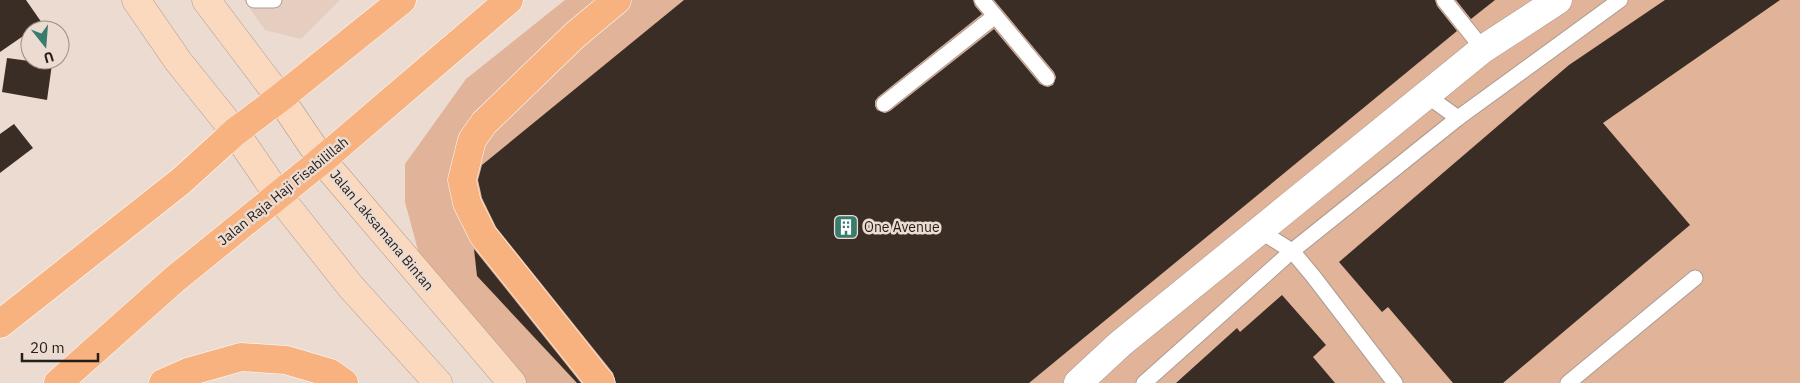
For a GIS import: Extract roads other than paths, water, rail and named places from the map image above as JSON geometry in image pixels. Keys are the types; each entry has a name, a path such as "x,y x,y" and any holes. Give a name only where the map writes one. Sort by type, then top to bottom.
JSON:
{"main road":[{"path":"136,0 178,61 235,132 278,195 351,287 438,383"},
{"name":"Jalan Laksamana Bintan","path":"206,0 280,98 322,160 512,383"},
{"path":"0,324 181,181 235,132 402,0"},
{"name":"Jalan Raja Haji Fisabilillah","path":"58,383 176,278 322,160 509,0"},
{"path":"601,383 483,235 467,203 462,180 472,140 484,123 575,35 616,0"},
{"path":"163,383 188,372 241,357 286,360 330,373 344,383"}],"street":[{"path":"1078,383 1120,344 1483,49 1558,0"}],"lane":[{"path":"254,0 274,0"},
{"path":"982,0 1047,78"},
{"path":"1444,0 1483,49"},
{"path":"1144,383 1292,251 1458,118 1620,0"},
{"path":"884,104 995,16"},
{"path":"1426,95 1458,118"},
{"path":"1260,231 1292,251 1395,383"},
{"path":"1568,383 1695,278"}],"place":[{"name":"One Avenue","path":"846,227"}]}
